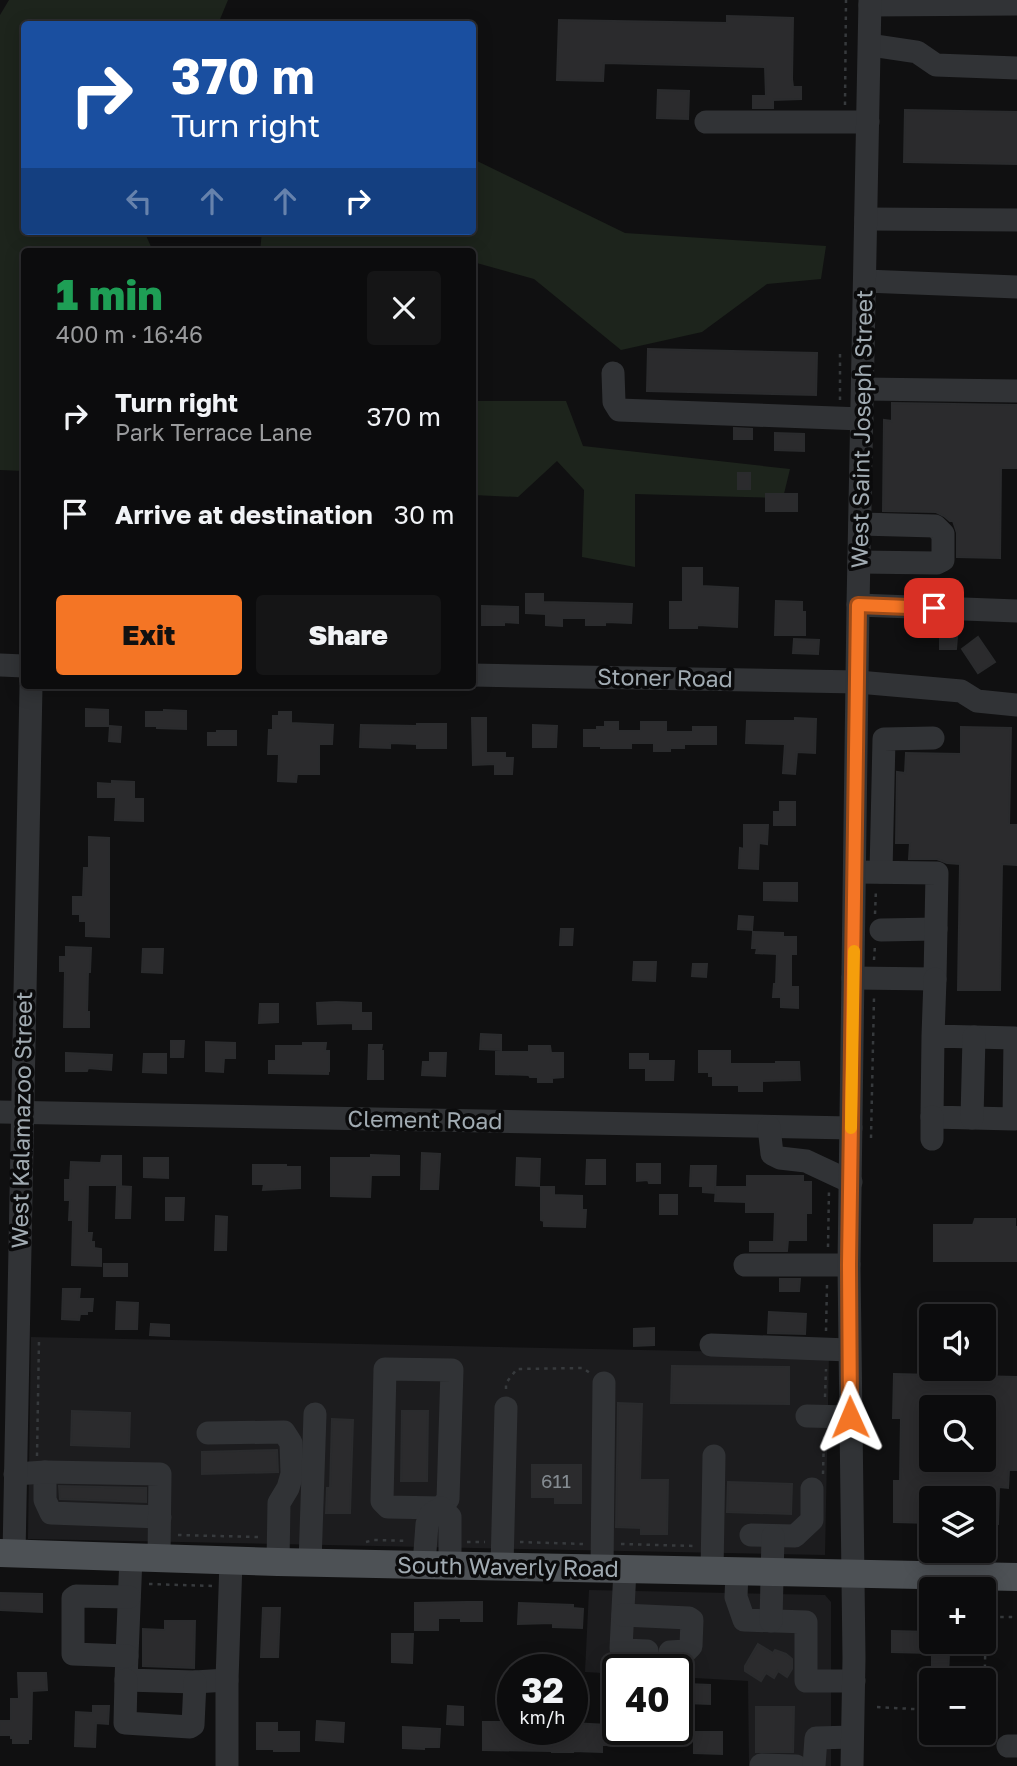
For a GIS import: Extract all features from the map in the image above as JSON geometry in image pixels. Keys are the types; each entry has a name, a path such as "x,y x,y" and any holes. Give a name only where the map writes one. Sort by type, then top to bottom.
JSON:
{"main road":[{"name":"South Waverly Road","path":"7,1553 130,1579 159,1558 230,1574 278,1562 613,1569 720,1563 772,1571 1017,1577"}],"street":[{"path":"870,3 1017,4"},
{"name":"West Saint Joseph Street","path":"852,1766 854,1681 849,1265 851,1182 861,1133 864,979 871,872 856,805 860,524 851,418 863,389 870,3"},
{"path":"870,46 918,52 936,65 1017,68"},
{"path":"706,122 868,122"},
{"path":"866,219 1017,220"},
{"path":"865,281 1017,287"},
{"path":"613,373 614,402 619,410 851,418"},
{"path":"863,389 1017,391"},
{"path":"859,562 937,564 943,560 943,534 935,526 860,524"},
{"path":"858,605 1017,611"},
{"path":"0,665 21,666"},
{"name":"Stoner Road","path":"476,675 858,682 961,691 977,701 1017,705"},
{"name":"West Kalamazoo Street","path":"7,1553 32,1473 8,1439 11,1112 31,689"},
{"path":"857,738 933,738"},
{"path":"884,739 883,805 871,872 937,873 934,979 933,1036 932,1128 972,1118 1014,1119 1015,1038 933,1036"},
{"path":"856,805 883,805"},
{"path":"877,931 936,929"},
{"path":"864,979 934,979"},
{"path":"972,1118 974,1037"},
{"name":"Clement Road","path":"11,1112 769,1127 861,1133"},
{"path":"769,1127 772,1154 780,1158 806,1161 851,1182"},
{"path":"745,1265 849,1265"},
{"path":"711,1345 849,1350"},
{"path":"437,1566 450,1517 441,1508 388,1507 382,1501 386,1369 452,1370 448,1499 441,1508"},
{"path":"604,1383 613,1569 623,1615 621,1647 624,1650 647,1651"},
{"path":"502,1566 506,1408"},
{"path":"310,1563 315,1414"},
{"path":"807,1416 850,1417"},
{"path":"208,1433 284,1432 291,1443 292,1474 279,1503 278,1562"},
{"path":"714,1456 720,1563 744,1620 806,1622 806,1681 854,1681"},
{"path":"159,1558 160,1517 160,1474 32,1473 51,1513 160,1517"},
{"path":"771,1621 772,1571 762,1536 795,1536 812,1520 812,1497 852,1505"},
{"path":"227,1766 230,1574"},
{"path":"127,1656 73,1654 73,1598 130,1579 125,1723 190,1727 193,1725 195,1682"},
{"path":"623,1615 689,1618 692,1620 681,1649"},
{"path":"126,1680 227,1680"},
{"path":"814,1766 816,1728 852,1737"},
{"path":"761,1765 796,1766"}],"path":[{"path":"845,122 846,0"},
{"path":"840,354 851,418"},
{"path":"861,1133 864,979 877,931 871,872"},
{"path":"32,1473 39,1340"},
{"path":"506,1408 506,1383 517,1369 583,1368 604,1383"},
{"path":"640,1545 720,1563"},
{"path":"130,1579 230,1574"},
{"path":"996,1618 1017,1617"},
{"path":"877,1707 919,1709"}],"shaded area":[{"path":"9,0 228,0 219,21 21,21 21,235 146,235 152,248 21,248 21,471 0,470 0,15"},
{"path":"476,160 625,233 826,246 821,279 767,284 702,332 621,350 534,279 476,263 476,248 260,248 262,235 476,235"},
{"path":"476,401 566,401 583,446 790,469 783,498 635,494 635,567 582,557 584,490 557,461 518,497 476,495"},
{"path":"31,1337 829,1354 825,1555 28,1539"},
{"path":"589,1590 825,1595 831,1602 831,1766 749,1766 748,1681 693,1678 693,1654 602,1654 602,1673 588,1672 588,1654 586,1654"}],"building":[{"path":"727,16 793,18 792,79 793,87 801,87 801,99 773,100 773,108 753,108 753,96 766,96 765,67 604,63 603,81 557,80 559,20 727,23"},
{"path":"658,90 689,91 688,119 657,118"},
{"path":"905,110 1017,112 1017,164 904,162"},
{"path":"648,349 817,353 816,395 647,391"},
{"path":"892,403 1017,405 1017,468 1001,468 1000,558 957,557 957,533 953,521 936,512 883,511 884,420 892,421"},
{"path":"734,428 752,429 752,439 734,439"},
{"path":"775,433 804,434 804,451 775,450"},
{"path":"738,473 750,473 750,489 738,489"},
{"path":"766,494 797,494 797,511 766,511"},
{"path":"683,568 702,568 702,586 738,588 737,627 697,625 697,628 670,628 670,602 683,602"},
{"path":"526,594 543,594 543,602 632,604 631,623 605,622 605,625 586,625 586,618 562,618 562,626 546,625 546,614 526,613"},
{"path":"776,601 802,602 805,635 775,635"},
{"path":"482,606 518,607 518,623 482,625"},
{"path":"940,636 957,637 956,649 940,649"},
{"path":"978,637 995,662 978,673 962,649"},
{"path":"794,639 819,640 818,654 793,653"},
{"path":"86,709 108,710 108,726 86,726"},
{"path":"186,711 186,729 146,726 146,712"},
{"path":"279,712 291,712 291,723 333,725 332,744 319,744 319,774 297,774 296,782 278,781 279,754 268,754 269,730 273,730 273,716 279,716"},
{"path":"472,718 486,718 486,753 505,753 505,758 513,758 512,774 495,774 495,764 473,765"},
{"path":"795,718 816,719 815,753 797,752 795,774 783,773 785,744 746,743 747,721 795,721"},
{"path":"605,722 618,722 618,731 641,731 641,722 666,722 666,732 693,732 693,727 716,727 716,744 684,744 684,748 670,748 670,751 654,751 654,743 631,743 631,748 584,746 584,730 605,727"},
{"path":"446,724 446,748 417,748 417,744 390,743 390,748 360,747 361,725"},
{"path":"533,725 557,726 556,747 533,747"},
{"path":"110,726 121,727 120,742 109,741"},
{"path":"961,727 1011,728 1009,825 1017,825 1017,865 1002,864 1000,990 958,990 960,864 937,859 909,859 910,843 896,843 897,772 905,773 906,753 961,754"},
{"path":"236,731 236,745 208,745 208,733"},
{"path":"112,781 134,782 134,799 143,799 143,821 115,820 116,797 98,797 98,783 112,784"},
{"path":"780,802 795,802 795,825 774,825 774,812 780,812"},
{"path":"744,825 768,825 767,844 759,843 758,869 739,868 740,848 744,849"},
{"path":"89,837 109,838 109,937 86,936 86,921 80,921 80,914 73,914 73,897 83,897 84,868 89,868"},
{"path":"764,883 797,883 797,901 764,900"},
{"path":"739,916 753,917 752,930 738,929"},
{"path":"561,929 573,929 572,945 560,945"},
{"path":"753,932 783,933 783,937 796,937 796,954 791,954 791,987 798,987 798,1008 781,1007 781,997 773,997 777,954 756,953 757,948 752,948"},
{"path":"66,947 91,948 88,972 89,1027 64,1027 65,971 60,971 60,957 66,957"},
{"path":"143,949 163,949 162,973 142,972"},
{"path":"634,962 656,962 655,981 633,980"},
{"path":"693,964 707,964 706,977 692,976"},
{"path":"317,1003 361,1003 361,1013 371,1013 371,1029 353,1029 353,1023 318,1024"},
{"path":"260,1004 278,1004 278,1022 259,1023"},
{"path":"481,1034 501,1035 501,1050 480,1049"},
{"path":"171,1041 184,1041 183,1057 171,1057"},
{"path":"206,1042 235,1043 235,1058 224,1058 223,1072 206,1071"},
{"path":"303,1043 326,1043 325,1051 329,1051 328,1074 269,1073 269,1061 276,1061 276,1046 303,1046"},
{"path":"369,1045 382,1045 383,1079 368,1079"},
{"path":"529,1046 550,1046 551,1053 563,1053 563,1077 552,1078 552,1082 538,1082 538,1077 529,1075 496,1074 496,1052 529,1052"},
{"path":"699,1051 730,1051 730,1064 799,1062 800,1080 762,1081 762,1091 739,1091 739,1085 713,1085 713,1076 709,1076 709,1072 699,1072"},
{"path":"66,1053 112,1055 111,1070 88,1068 87,1071 66,1071"},
{"path":"430,1053 446,1053 445,1076 422,1075 423,1062 430,1062"},
{"path":"144,1054 166,1054 166,1073 143,1072"},
{"path":"630,1054 648,1054 648,1061 674,1061 673,1080 646,1080 646,1068 630,1068"},
{"path":"422,1153 440,1154 438,1189 421,1189"},
{"path":"371,1155 399,1156 399,1175 371,1175 370,1197 331,1196 331,1158 371,1158"},
{"path":"102,1156 121,1156 121,1185 88,1185 87,1233 92,1233 91,1242 94,1242 94,1248 101,1249 101,1266 72,1265 73,1220 69,1220 70,1200 65,1200 65,1180 70,1180 71,1162 101,1163"},
{"path":"144,1158 168,1158 168,1178 144,1177"},
{"path":"517,1158 540,1159 539,1186 516,1185"},
{"path":"587,1160 605,1160 605,1184 586,1184"},
{"path":"637,1164 660,1164 660,1183 637,1181"},
{"path":"253,1165 300,1167 300,1188 263,1190 264,1184 253,1184"},
{"path":"691,1166 716,1166 715,1193 703,1192 703,1186 690,1186"},
{"path":"747,1176 803,1176 803,1182 811,1182 811,1213 806,1213 806,1240 788,1240 787,1251 750,1251 750,1242 774,1242 775,1212 746,1212 746,1202 715,1201 716,1187 747,1187"},
{"path":"117,1186 131,1187 130,1218 116,1218"},
{"path":"541,1187 554,1187 554,1195 582,1196 582,1210 586,1210 585,1227 544,1226 544,1221 541,1220"},
{"path":"660,1195 677,1195 677,1214 660,1214"},
{"path":"166,1198 184,1198 183,1220 166,1220"},
{"path":"216,1216 227,1217 226,1250 215,1250"},
{"path":"975,1219 1015,1219 1017,1261 934,1261 934,1225 973,1225"},
{"path":"104,1264 127,1264 127,1276 104,1276"},
{"path":"780,1279 800,1279 799,1291 780,1291"},
{"path":"63,1289 80,1289 79,1299 93,1299 92,1311 80,1314 79,1320 62,1319"},
{"path":"117,1302 138,1303 137,1329 116,1329"},
{"path":"769,1312 806,1314 805,1334 768,1333"},
{"path":"151,1324 169,1325 169,1336 150,1335"},
{"path":"654,1328 654,1345 634,1346 634,1329"},
{"path":"672,1366 789,1367 789,1404 671,1403"},
{"path":"894,1374 919,1375 919,1381 996,1381 996,1376 1017,1377 1017,1470 1009,1470 1008,1488 999,1487 998,1524 996,1486 919,1486 919,1523 894,1522 894,1481 900,1481 901,1418 893,1418"},
{"path":"618,1403 642,1404 640,1480 668,1480 667,1534 641,1534 641,1528 616,1527"},
{"path":"72,1411 130,1413 129,1447 71,1445"},
{"path":"402,1411 428,1411 427,1481 401,1481"},
{"path":"332,1419 353,1420 350,1513 326,1513 327,1488 330,1488"},
{"path":"277,1450 278,1472 202,1474 202,1452"},
{"path":"532,1465 581,1465 581,1503 555,1503 555,1497 532,1497"},
{"path":"728,1482 792,1484 791,1514 727,1512"},
{"path":"59,1486 146,1488 146,1502 60,1499"},
{"path":"0,1593 42,1594 42,1612 0,1610"},
{"path":"482,1602 482,1621 438,1618 438,1630 415,1630 415,1603"},
{"path":"519,1603 573,1605 573,1608 583,1609 582,1628 553,1627 553,1623 518,1624"},
{"path":"263,1608 280,1608 278,1657 261,1657"},
{"path":"165,1621 195,1621 194,1668 143,1666 143,1629 165,1630"},
{"path":"892,1631 919,1632 919,1653 892,1652"},
{"path":"392,1634 413,1634 412,1663 392,1662"},
{"path":"758,1644 773,1653 775,1650 792,1659 792,1669 787,1677 778,1671 774,1678 766,1673 761,1681 745,1671 745,1666"},
{"path":"932,1654 949,1654 948,1668 932,1668"},
{"path":"18,1673 46,1673 47,1690 32,1691 31,1739 28,1739 28,1743 13,1743 11,1735 0,1735 0,1721 11,1721 11,1699 19,1699"},
{"path":"693,1684 710,1685 710,1704 693,1703"},
{"path":"93,1706 109,1706 108,1724 96,1723 95,1747 75,1746 76,1712 93,1713"},
{"path":"448,1706 463,1707 463,1725 447,1724"},
{"path":"756,1707 794,1707 793,1752 756,1752"},
{"path":"317,1721 344,1723 343,1742 316,1740"},
{"path":"483,1722 497,1722 497,1745 588,1745 588,1724 602,1725 602,1752 483,1750"},
{"path":"257,1723 277,1723 277,1732 299,1732 299,1751 257,1749"},
{"path":"403,1727 440,1729 439,1747 403,1748"},
{"path":"694,1732 722,1732 722,1754 694,1753"}],"slow traffic":[{"path":"851,1128 854,951"}],"route":[{"path":"850,1417 849,1265 858,605 934,608"}]}
